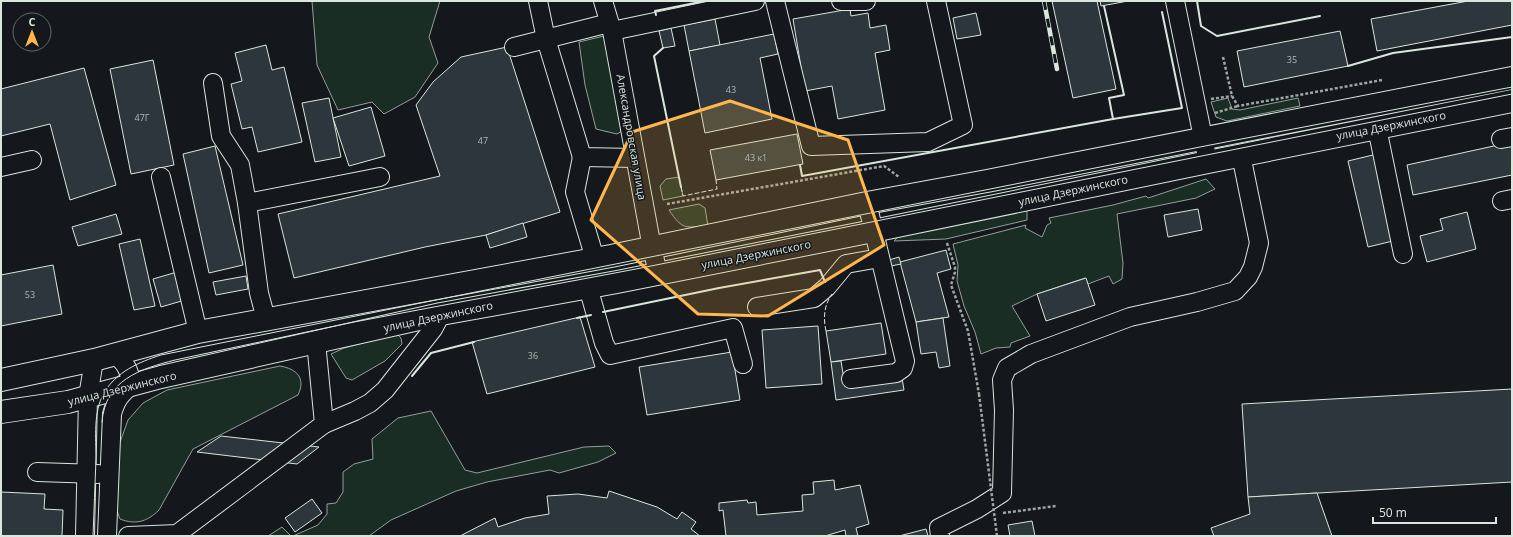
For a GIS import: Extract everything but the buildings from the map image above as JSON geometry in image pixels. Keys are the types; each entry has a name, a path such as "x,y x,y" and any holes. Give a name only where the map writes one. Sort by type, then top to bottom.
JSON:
{"main road":[{"name":"улица Дзержинского","path":"1,380 104,357 198,332 652,248 867,203 988,181 1512,78"},
{"name":"улица Дзержинского","path":"1,412 68,402 131,385 441,314 588,287 873,231 1512,101"}],"street":[{"path":"538,1 546,39 582,157 575,192 595,259"},
{"name":"Александровская улица","path":"603,1 611,27 652,248 658,273"},
{"path":"514,47 546,39 755,1"},
{"path":"775,1 811,146 928,142 962,125 936,1"},
{"path":"841,1 866,1"},
{"path":"1175,1 1208,162"},
{"path":"213,83 220,136 240,165 247,203 258,293 266,319"},
{"path":"1377,128 1403,254"},
{"path":"940,536 939,528 977,509 1002,493 1004,404 1002,380 1007,368 1031,354 1130,317 1197,302 1235,291 1248,277 1253,267 1259,243 1241,155"},
{"path":"582,157 635,158"},
{"path":"1,167 32,160"},
{"path":"161,177 198,332"},
{"path":"247,203 380,177"},
{"path":"851,379 900,372 905,365 904,351 867,203"},
{"path":"757,307 814,298 832,282 846,264 880,258"},
{"path":"588,287 604,342 610,355 733,328 743,364"},
{"path":"128,536 177,534 324,424 370,403 385,390 433,329 441,314"},
{"path":"316,342 324,424"},
{"path":"85,536 88,397 104,357 124,362 131,376 131,385 116,402 112,414 106,536"},
{"path":"37,472 110,474"}],"path":[{"path":"1223,57 1232,96 1238,106 1382,80"},
{"path":"1206,100 1232,96"},
{"path":"667,204 884,166 900,178"},
{"path":"948,243 955,267 955,272 950,285 968,331 997,536"},
{"path":"994,514 1056,506"}],"highlighted area":[{"path":"730,101 848,140 884,245 768,316 698,314 591,220 632,132"}],"green space":[{"path":"312,1 440,1 429,37 438,63 415,97 384,114 372,102 338,110 317,65"},
{"path":"608,35 622,131 617,134 596,129 585,85 579,42"},
{"path":"1228,98 1232,109 1240,110 1298,98 1300,106 1227,121 1216,117 1211,102"},
{"path":"679,177 683,196 663,200 660,186 666,179"},
{"path":"1206,179 1215,189 1196,198 1117,214 1123,263 1122,279 1113,284 1109,276 1088,284 1085,278 1037,294 1012,306 1030,336 1011,343 1010,347 996,348 981,354 957,281 958,265 953,244 1026,225 1025,228 1042,237 1047,225 1051,223 1049,218 1113,205 1146,196 1148,198"},
{"path":"699,204 705,208 708,226 689,227 681,225 669,210"},
{"path":"1004,209 1027,211 1027,220 946,239 894,241 906,228"},
{"path":"397,334 401,338 402,344 385,361 352,380 346,378 331,354 344,348"},
{"path":"280,366 291,369 298,375 301,384 298,395 193,449 159,510 150,517 141,521 131,522 120,519 116,508 119,445 128,420 143,403 167,390"},
{"path":"431,411 465,470 477,473 584,447 609,446 616,453 598,462 559,473 550,470 487,482 456,491 391,520 369,536 293,536 318,525 327,514 327,504 336,503 343,492 343,472 354,464 373,459 372,439 398,418"},
{"path":"282,527 291,536 268,536"}],"tram line":[{"path":"93,536 96,425 100,400 115,379 136,365 161,355 1205,146 1512,87"},
{"path":"102,422 105,408 110,396 117,386 137,372 175,360 354,322 636,269 1512,94"}],"railway":[{"path":"1044,1 1057,69"}],"fence":[{"path":"681,187 683,196 717,189 716,180"},
{"path":"826,331 825,312 827,303 832,294"}],"wall":[{"path":"656,15 655,11 705,1"},
{"path":"1197,1 1201,26 1217,36 1320,16"},
{"path":"800,165 802,176 1113,119 1109,98 1124,95 1104,6"},
{"path":"1113,119 1182,108 1162,12"},
{"path":"1348,66 1393,53 1512,37"},
{"path":"663,48 654,56 681,187"},
{"path":"603,312 719,288 820,270 825,282"},
{"path":"577,318 591,315"},
{"path":"412,376 431,353 474,342"}]}
